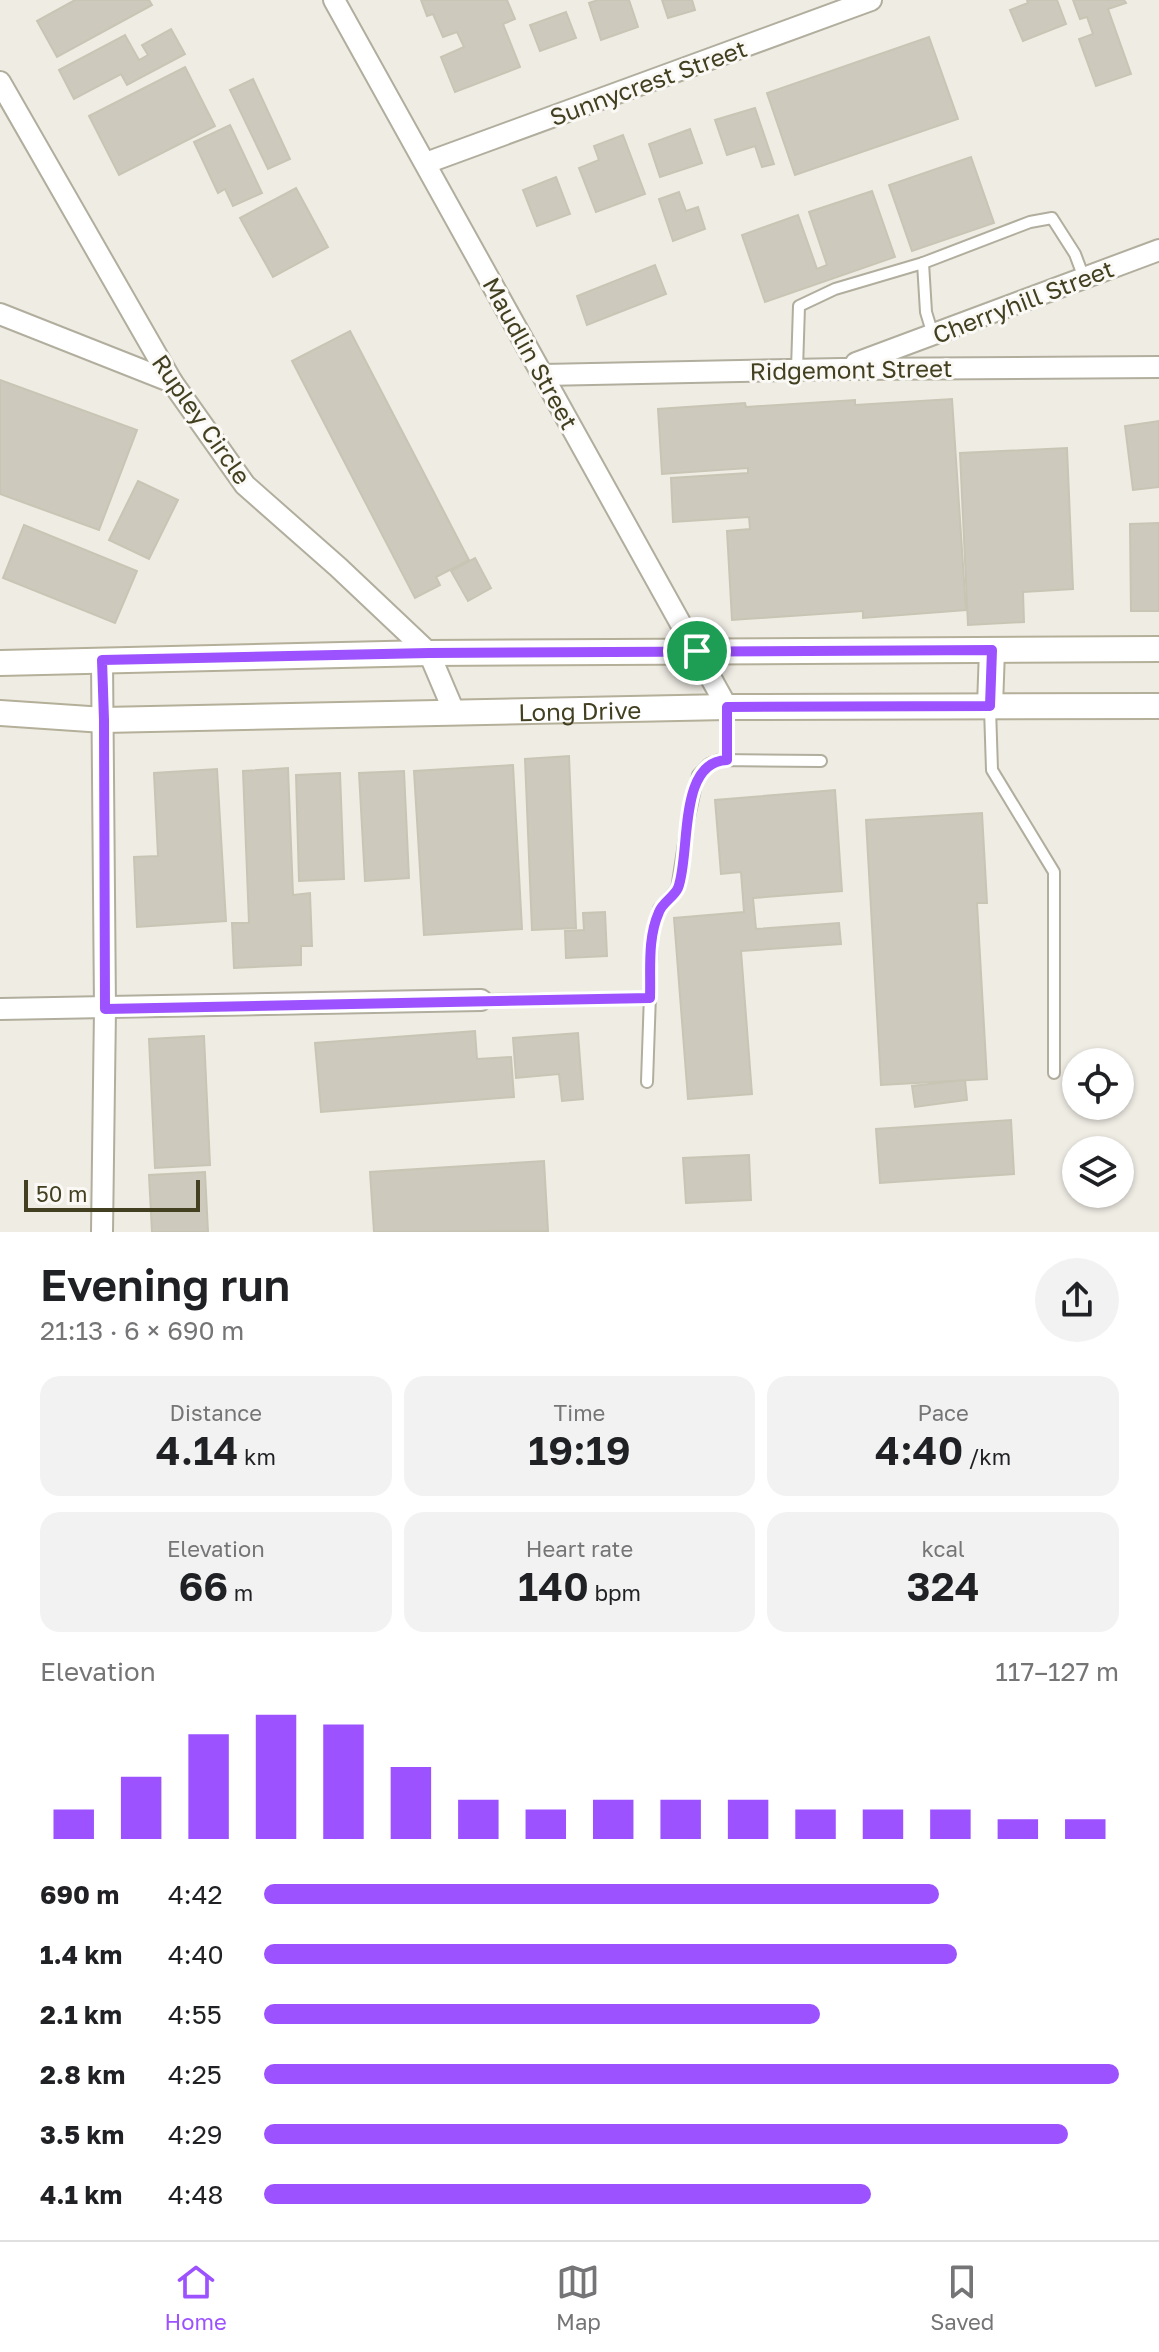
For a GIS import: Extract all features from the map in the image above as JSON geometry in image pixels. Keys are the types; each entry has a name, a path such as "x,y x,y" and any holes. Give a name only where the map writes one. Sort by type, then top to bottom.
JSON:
{"main road":[{"path":"0,663 429,653 1159,649"},
{"path":"990,706 992,650"},
{"name":"Long Drive","path":"0,713 104,720 727,707 1159,706"}],"street":[{"name":"Maudlin Street","path":"334,0 727,707"},
{"name":"Sunnycrest Street","path":"426,163 871,0"},
{"name":"Rupley Circle","path":"0,82 172,382 245,485 429,653 455,714"},
{"name":"Cherryhill Street","path":"842,369 1159,250"},
{"path":"0,314 172,382"},
{"name":"Ridgemont Street","path":"543,375 797,369 1159,367"},
{"path":"102,660 105,1009 102,1232"},
{"path":"0,1009 481,1000"}],"lane":[{"path":"797,369 799,306 835,289 923,263 1030,222 1052,218 1075,254 1084,278"},
{"path":"923,263 926,312 933,335"},
{"path":"990,706 992,770 1054,872 1054,1073"},
{"path":"727,707 727,760"},
{"path":"647,1082 652,936 659,909 677,889 698,775 709,764 727,760 821,761"},
{"path":"481,1000 650,998"}],"building":[{"path":"75,0 149,0 152,5 57,57 37,21"},
{"path":"421,0 507,0 515,19 503,24 520,67 455,92 441,57 464,47 457,32 443,37 433,14 427,16"},
{"path":"629,0 638,27 601,40 589,3"},
{"path":"662,0 692,0 695,10 668,18"},
{"path":"1027,0 1057,0 1066,24 1023,41 1010,10 1028,3"},
{"path":"1073,0 1124,0 1126,3 1108,9 1131,74 1096,86 1079,39 1093,34 1087,17 1080,19"},
{"path":"566,12 576,38 540,51 530,25"},
{"path":"171,29 185,54 127,85 121,74 74,99 59,70 125,35 139,60 148,55 142,45"},
{"path":"929,37 958,119 795,175 767,93"},
{"path":"185,67 215,126 119,175 89,116"},
{"path":"253,79 290,159 268,169 230,90"},
{"path":"755,108 774,164 762,167 755,146 727,155 715,120"},
{"path":"230,125 262,193 233,206 225,189 218,193 194,142"},
{"path":"690,129 702,163 660,177 649,144"},
{"path":"623,135 645,194 596,212 579,168 599,160 594,146"},
{"path":"971,157 994,223 912,251 889,185"},
{"path":"556,177 570,214 537,226 523,190"},
{"path":"296,188 328,247 273,277 240,218"},
{"path":"872,191 895,257 765,302 742,235 798,215 817,269 827,265 809,212"},
{"path":"679,192 686,211 698,207 705,229 673,241 659,199"},
{"path":"655,265 666,294 587,325 577,296"},
{"path":"350,331 469,560 436,577 440,585 415,598 292,361"},
{"path":"0,380 137,430 99,530 0,494"},
{"path":"952,399 966,610 863,618 863,611 732,620 727,531 750,529 749,517 673,522 671,478 748,473 748,468 662,474 658,409 745,403 746,407 855,400 855,405"},
{"path":"1159,421 1159,487 1133,490 1125,426"},
{"path":"1067,448 1073,589 1023,592 1024,622 968,625 960,453"},
{"path":"138,481 178,500 149,559 109,540"},
{"path":"1159,523 1159,611 1131,611 1130,524"},
{"path":"24,525 137,571 115,623 3,578"},
{"path":"475,558 491,588 468,601 451,571"},
{"path":"569,756 576,928 532,930 525,759"},
{"path":"513,765 522,929 424,935 414,771"},
{"path":"288,768 293,895 310,893 312,946 301,946 301,965 234,968 232,923 249,923 243,771"},
{"path":"217,769 226,921 137,927 134,857 158,856 154,773"},
{"path":"404,771 409,878 365,881 359,773"},
{"path":"340,773 344,879 299,881 296,775"},
{"path":"835,790 842,891 753,898 756,929 839,923 841,944 741,951 752,1094 688,1099 674,918 744,912 741,872 721,874 715,800"},
{"path":"982,813 987,903 977,903 987,1079 881,1085 866,820"},
{"path":"605,912 607,956 566,958 565,931 584,930 583,913"},
{"path":"475,1031 477,1059 511,1057 514,1097 321,1112 315,1043"},
{"path":"578,1033 583,1099 562,1101 559,1074 516,1078 513,1038"},
{"path":"204,1036 210,1165 155,1168 149,1039"},
{"path":"965,1080 967,1100 915,1107 912,1086"},
{"path":"1011,1120 1014,1174 880,1183 876,1129"},
{"path":"749,1155 751,1200 686,1203 683,1158"},
{"path":"544,1161 548,1231 374,1232 370,1172"},
{"path":"205,1172 208,1232 152,1232 149,1175"}],"route":[{"path":"992,650 990,706 727,707 727,760 709,764 698,775 677,889 659,909 652,936 650,998 105,1009 102,660 697,651 992,650"}]}
